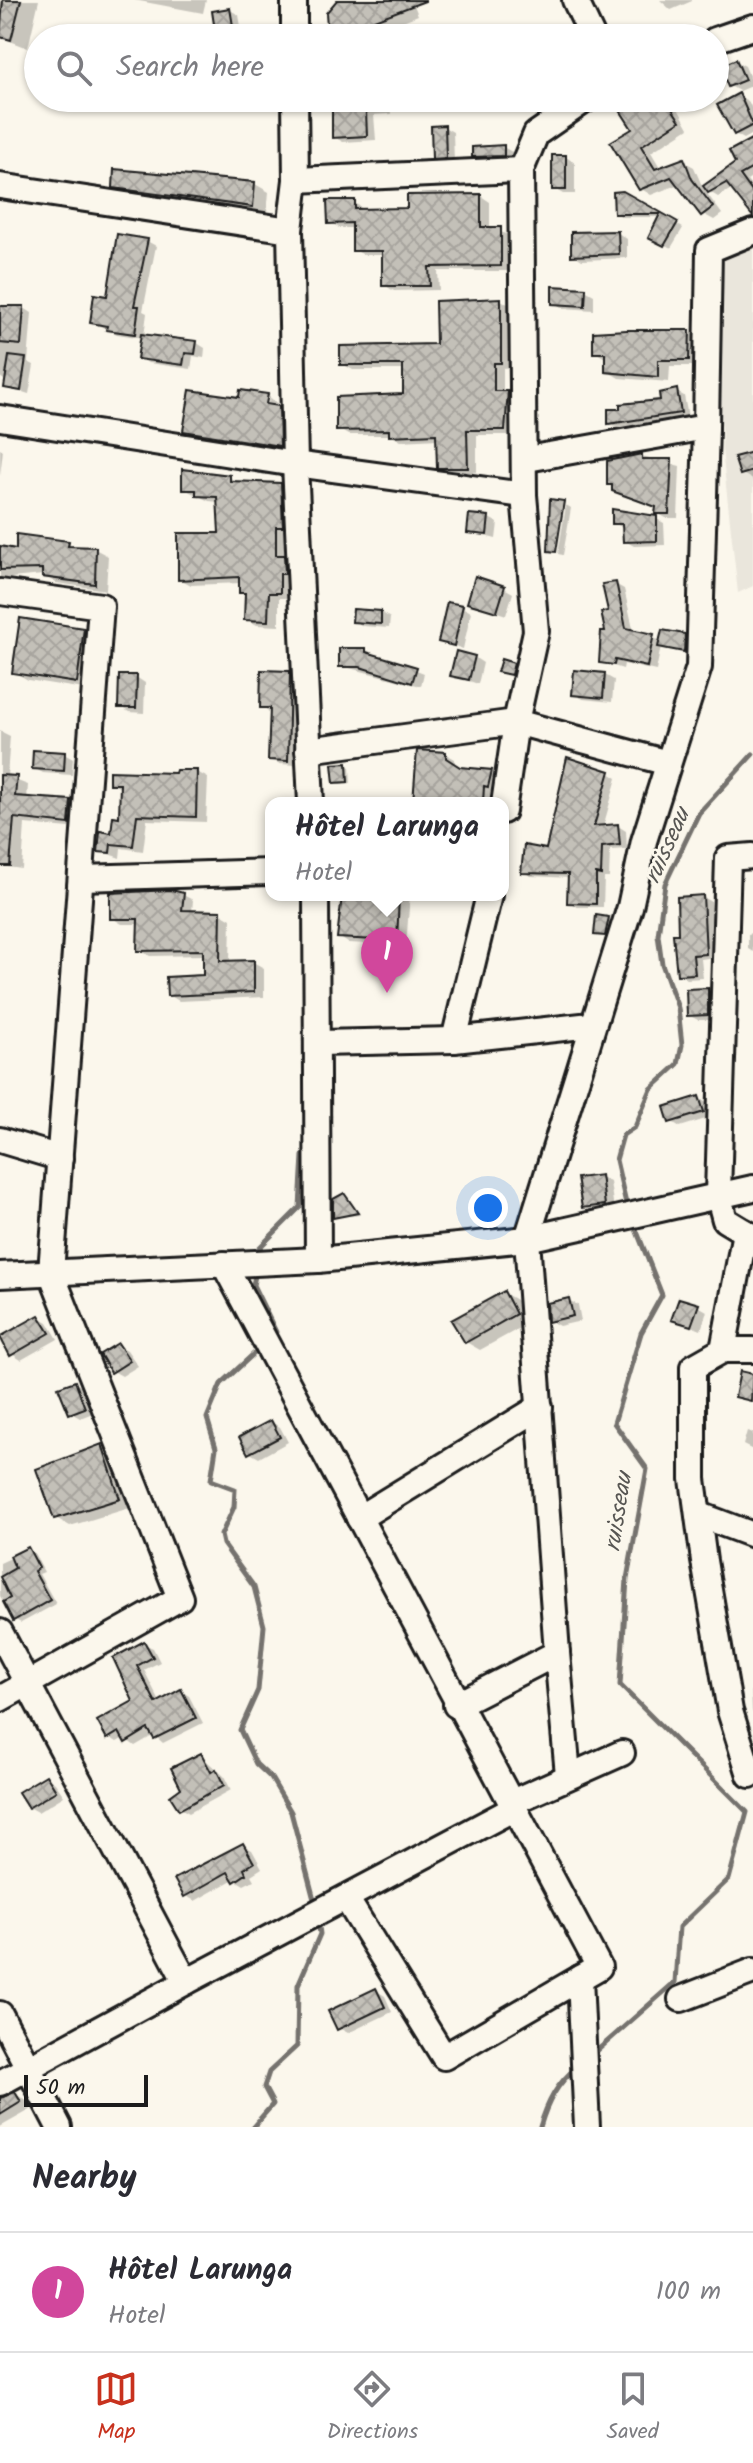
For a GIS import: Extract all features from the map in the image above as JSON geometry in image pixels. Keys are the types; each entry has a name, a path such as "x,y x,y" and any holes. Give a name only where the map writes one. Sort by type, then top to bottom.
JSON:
{"street":[{"path":"294,0 294,24"},
{"path":"575,0 586,24"},
{"path":"729,37 750,33"},
{"path":"295,112 296,180 290,230 295,464 311,797"},
{"path":"505,797 516,722 536,631 524,495 527,459 521,170 536,134 568,112"},
{"path":"296,180 521,170"},
{"path":"0,186 290,230"},
{"path":"568,1775 527,1239 630,907 635,871 699,667 709,250 753,232"},
{"path":"0,418 295,464 524,495"},
{"path":"527,459 706,427"},
{"path":"0,592 101,606 51,1272 180,1598 0,1699"},
{"path":"308,750 516,722 668,763"},
{"path":"723,1350 749,1234 725,1220 718,1194 728,858 753,856"},
{"path":"82,878 265,872"},
{"path":"316,901 318,1260"},
{"path":"454,1040 488,901"},
{"path":"319,1043 454,1040 591,1025"},
{"path":"0,1140 60,1158"},
{"path":"0,1275 318,1260 527,1239 753,1188"},
{"path":"224,1264 456,1705 599,1967 444,2057 328,1908"},
{"path":"750,1775 730,1711 715,1640 693,1479 693,1367 723,1350 753,1350"},
{"path":"359,1518 540,1407"},
{"path":"700,1515 753,1535"},
{"path":"0,1632 186,1982"},
{"path":"456,1705 557,1653"},
{"path":"0,2083 328,1908 568,1775 622,1753"},
{"path":"681,1999 753,1971"},
{"path":"580,1978 587,2127"},
{"path":"0,2014 59,2127"}],"shaded area":[{"path":"753,246 753,586 738,593 722,450 721,257"}],"building":[{"path":"3,0 21,0 11,40 0,37"},
{"path":"337,0 425,0 374,20 376,24 327,24 326,13"},
{"path":"230,8 233,24 214,24 212,11"},
{"path":"736,59 745,80 729,87 729,62"},
{"path":"739,93 753,125 734,135 721,112 729,112 729,98"},
{"path":"332,112 366,112 367,136 332,138"},
{"path":"621,112 674,112 680,121 641,146 655,169 684,158 692,179 713,207 701,216 671,177 639,190 610,142 632,129"},
{"path":"445,125 446,158 432,159 431,126"},
{"path":"753,138 753,168 740,175 753,193 753,217 726,183 708,193 703,186 735,163 729,151"},
{"path":"504,145 504,156 472,157 472,147"},
{"path":"552,155 566,155 566,190 552,190"},
{"path":"114,169 255,182 253,207 113,188"},
{"path":"623,191 678,222 664,246 648,238 660,214 614,214 613,192"},
{"path":"481,194 481,227 501,227 501,266 429,267 430,286 382,286 382,251 352,251 352,223 328,224 327,200 355,200 355,209 407,208 407,195"},
{"path":"618,231 619,254 571,256 571,232"},
{"path":"117,234 148,239 134,306 139,306 135,334 106,330 107,326 90,323 94,294 107,296"},
{"path":"552,286 586,288 585,306 552,304"},
{"path":"501,298 501,363 494,363 494,391 508,391 505,430 467,430 468,468 437,468 436,434 389,436 389,430 336,431 336,397 403,394 403,365 340,365 340,346 436,344 435,301"},
{"path":"0,306 24,306 21,345 0,343"},
{"path":"690,330 689,360 658,360 658,377 605,372 605,353 593,353 593,332"},
{"path":"141,334 197,341 195,354 185,353 183,365 137,359"},
{"path":"9,356 26,358 21,391 4,388"},
{"path":"677,389 681,413 608,424 608,409 620,409 620,404 660,400 659,393"},
{"path":"190,390 239,397 240,390 268,394 266,404 279,406 280,446 183,431"},
{"path":"753,452 753,471 740,475 734,457"},
{"path":"642,454 642,459 672,459 669,514 655,514 656,507 612,491 612,485 607,485 607,461"},
{"path":"182,469 230,475 230,481 281,483 283,527 276,527 276,555 284,555 285,574 280,574 280,593 269,593 268,621 244,620 245,593 239,593 239,577 178,580 178,533 219,533 217,497 196,496 196,490 182,490"},
{"path":"550,499 564,501 556,552 548,551"},
{"path":"612,509 657,516 657,541 623,542 622,524 612,524"},
{"path":"469,514 489,516 487,535 467,533"},
{"path":"16,534 69,541 68,546 96,547 95,584 42,577 42,569 0,570 0,546 16,549"},
{"path":"475,576 505,586 497,612 467,603"},
{"path":"616,582 626,628 654,634 647,667 615,660 614,665 599,663 601,631 605,631 601,612 608,611 602,584"},
{"path":"447,602 463,605 454,646 438,642"},
{"path":"353,609 381,611 381,624 352,622"},
{"path":"20,618 84,628 77,683 12,673"},
{"path":"662,630 685,634 684,652 658,647"},
{"path":"339,648 366,648 366,652 417,667 412,683 360,667 339,667"},
{"path":"456,651 475,656 469,680 450,676"},
{"path":"501,659 514,663 511,675 497,672"},
{"path":"261,670 290,671 288,761 268,760 270,708 260,708"},
{"path":"574,670 605,673 603,698 572,695"},
{"path":"119,675 137,675 136,708 118,708"},
{"path":"33,750 65,752 64,771 32,769"},
{"path":"417,750 446,752 446,758 460,767 492,770 488,787 484,786 483,797 413,797"},
{"path":"567,757 610,771 594,826 618,824 620,845 602,847 601,875 596,874 596,904 567,903 568,874 521,873 524,845 546,849"},
{"path":"347,763 348,782 334,783 332,764"},
{"path":"176,770 197,770 196,817 137,815 133,846 111,844 110,853 98,852 100,831 111,833 113,816 119,817 120,784 109,784 109,771 175,773"},
{"path":"0,775 17,776 15,796 71,800 69,824 14,818 10,866 0,866"},
{"path":"171,890 184,893 182,910 221,911 220,961 254,960 254,992 167,996 166,977 203,975 203,950 137,951 138,919 110,919 110,893"},
{"path":"703,895 706,954 693,955 695,974 677,975 673,934 678,934 677,897"},
{"path":"341,901 399,901 397,941 337,938"},
{"path":"596,915 609,917 605,936 594,935"},
{"path":"708,988 708,1015 687,1016 686,989"},
{"path":"699,1096 704,1112 669,1123 664,1107"},
{"path":"601,1175 605,1205 582,1208 577,1178"},
{"path":"344,1193 358,1213 333,1218 333,1199"},
{"path":"504,1291 516,1314 465,1343 451,1320"},
{"path":"569,1298 573,1316 548,1322 547,1303"},
{"path":"679,1298 699,1304 691,1326 671,1320"},
{"path":"39,1315 50,1333 10,1356 0,1337"},
{"path":"118,1343 130,1361 111,1373 100,1354"},
{"path":"740,1371 753,1374 751,1401 735,1397"},
{"path":"75,1381 85,1408 69,1414 58,1387"},
{"path":"271,1420 280,1437 248,1454 239,1437"},
{"path":"102,1444 120,1499 54,1519 36,1469"},
{"path":"28,1547 39,1568 34,1571 50,1600 13,1621 3,1602 10,1598 0,1577 15,1568 10,1556"},
{"path":"144,1641 153,1657 137,1666 156,1703 181,1689 196,1718 154,1739 148,1729 125,1743 119,1732 107,1739 97,1721 133,1701 113,1658"},
{"path":"201,1753 211,1772 216,1769 224,1785 179,1810 170,1796 181,1788 171,1768"},
{"path":"46,1775 56,1791 28,1808 18,1792"},
{"path":"243,1843 254,1863 244,1869 246,1874 234,1882 228,1872 184,1897 174,1879"},
{"path":"376,1988 385,2007 337,2030 328,2011"},
{"path":"15,2092 21,2102 0,2115 0,2098"}],"waterway":[{"name":"ruisseau","path":"627,1208 616,1160 623,1135 635,1127 651,1089 678,1064 682,1045 678,1008 662,964 658,935 665,884 699,813 753,754"},
{"name":"ruisseau","path":"257,1257 258,1249 300,1207 303,1156"},
{"name":"ruisseau","path":"591,2056 675,1982 679,1927 729,1879 747,1812 620,1685 627,1579 647,1469 614,1423 641,1333 662,1295 634,1224"},
{"name":"ruisseau","path":"256,1271 253,1285 276,1332 271,1337"},
{"name":"ruisseau","path":"261,1347 221,1384 207,1418 216,1448 211,1480 235,1489 234,1507 221,1535 223,1544 254,1587 264,1626 258,1690 240,1730 256,1764 271,1778 291,1812 316,1907"},
{"name":"ruisseau","path":"253,2127 273,2104 264,2087 269,2072 297,2046 298,1985 320,1934 318,1920"},
{"name":"ruisseau","path":"540,2127 554,2094 577,2067"}],"place":[{"name":"Hôtel Larunga","path":"387,993"}]}
